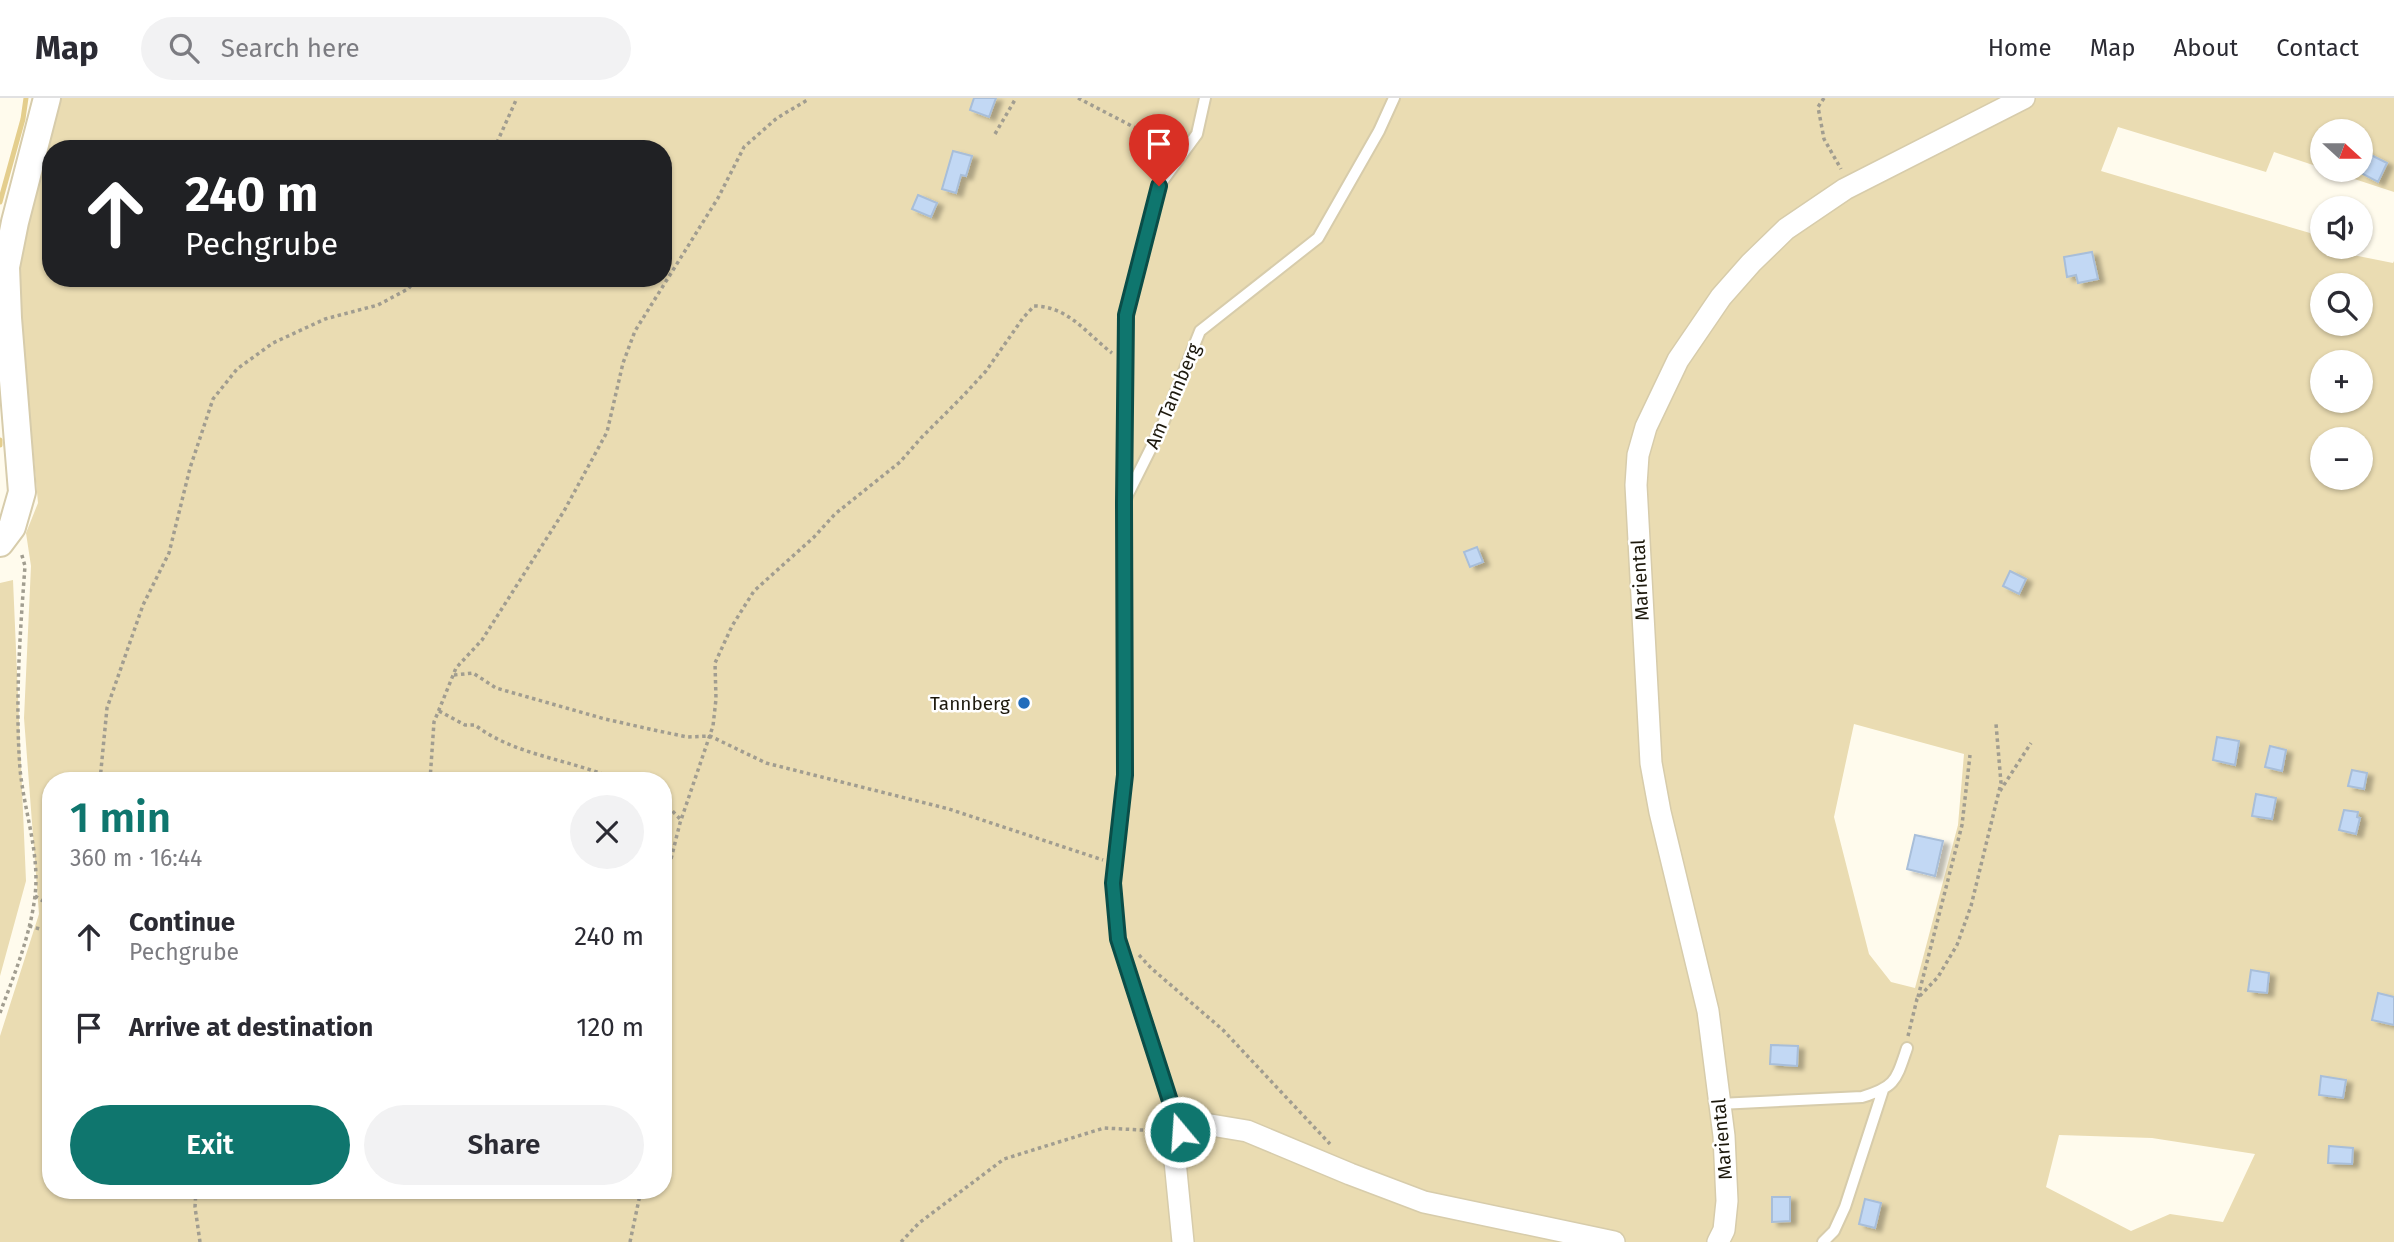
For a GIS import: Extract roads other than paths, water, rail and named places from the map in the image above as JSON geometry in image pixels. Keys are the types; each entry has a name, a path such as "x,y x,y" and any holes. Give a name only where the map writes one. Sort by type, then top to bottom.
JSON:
{"street":[{"path":"6,535 22,492 6,267 47,98"},
{"name":"Mariental","path":"1718,1242 1724,1230 1727,1201 1720,1104 1708,1011 1660,812 1651,763 1637,498 1638,455 1646,427 1678,360 1721,297 1751,262 1786,229 1850,186 2024,98"},
{"path":"1184,1242 1175,1161 1180,1132 1188,1124 1199,1123 1247,1131 1424,1202 1614,1242"}],"lane":[{"path":"1124,502 1126,315 1159,186 1197,134 1205,98"},
{"name":"Am Tannberg","path":"1180,1132 1117,930 1113,883 1125,775 1124,502 1162,426 1200,331 1318,238 1379,131 1394,98"},
{"path":"1720,1104 1862,1097 1891,1085 1899,1072 1907,1048"},
{"path":"1823,1242 1834,1231 1845,1206 1883,1090"}],"waterway":[{"path":"0,202 23,119 26,98"},
{"path":"0,440 0,445"}],"place":[{"name":"Tannberg","path":"1024,703"}]}
